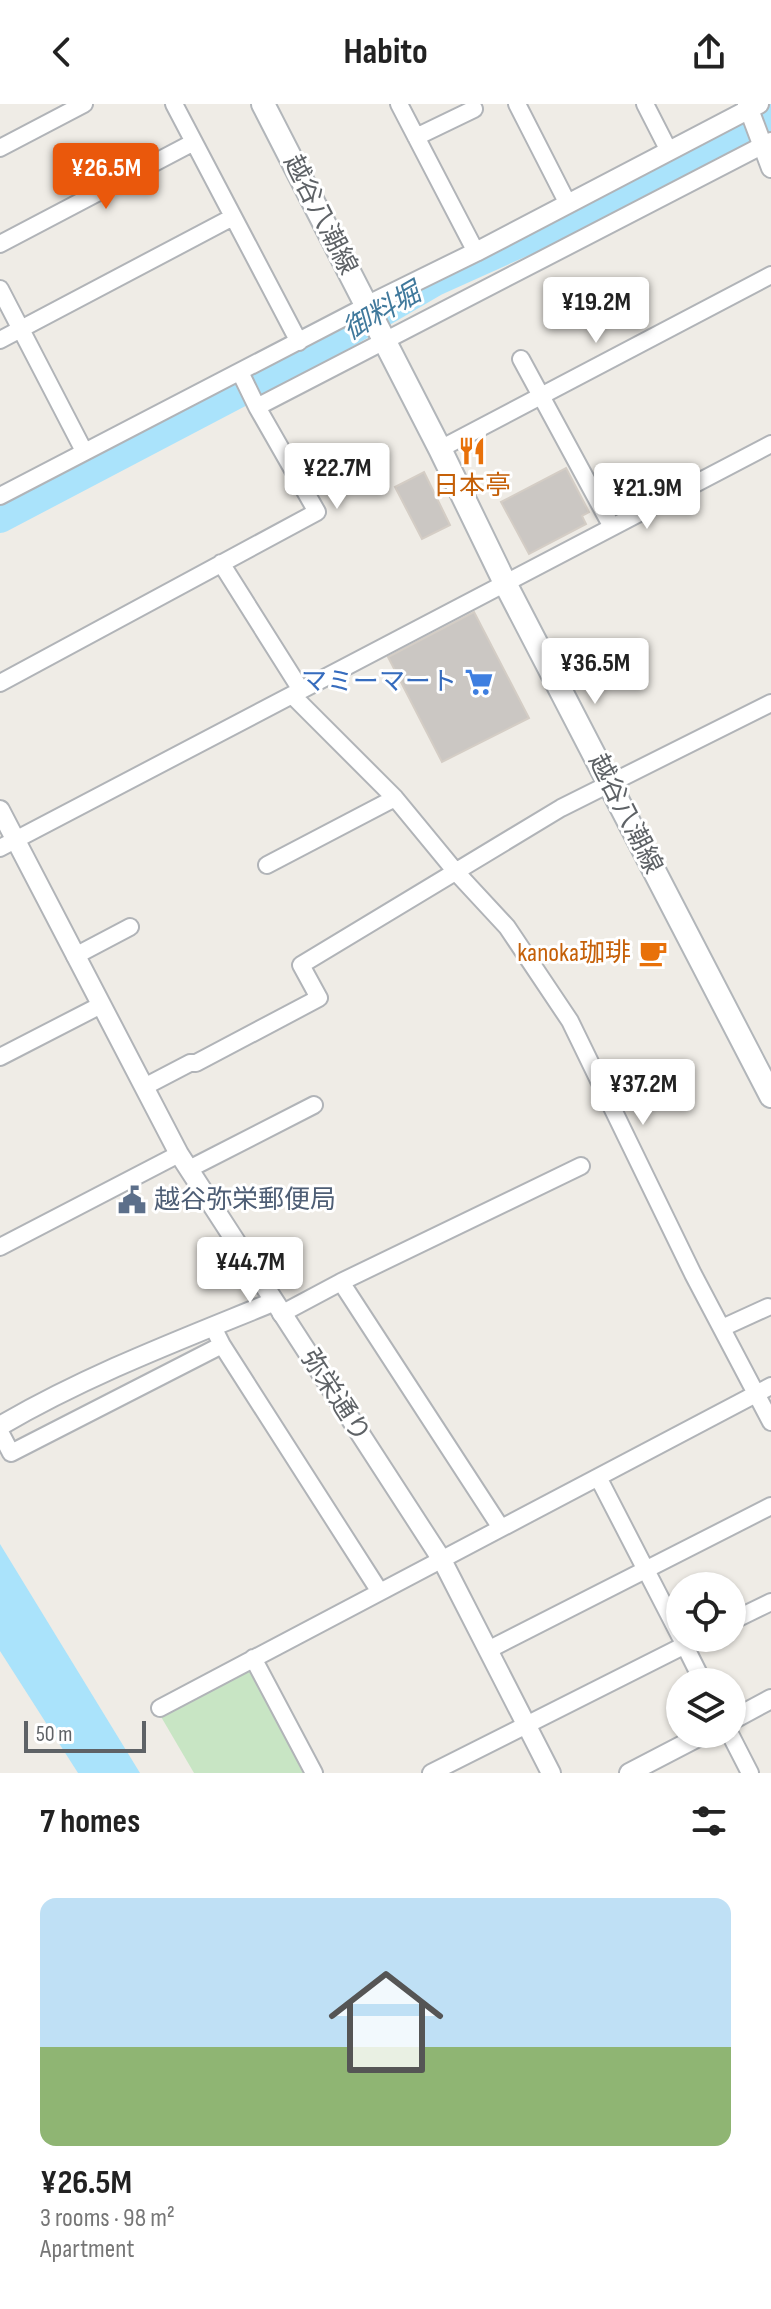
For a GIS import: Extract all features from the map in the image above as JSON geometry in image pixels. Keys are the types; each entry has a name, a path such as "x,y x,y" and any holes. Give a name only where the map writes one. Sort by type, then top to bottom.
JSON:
{"main road":[{"name":"越谷八潮線","path":"263,104 609,784 768,1080"}],"street":[{"path":"0,148 84,104"},
{"path":"174,104 299,342"},
{"path":"517,104 568,204"},
{"path":"645,104 669,151"},
{"path":"402,105 476,252"},
{"path":"0,496 752,108 771,168"},
{"path":"416,137 474,109"},
{"path":"256,405 764,141"},
{"path":"0,244 194,142"},
{"path":"0,340 233,217"},
{"path":"440,449 771,275"},
{"path":"0,289 84,451"},
{"path":"521,359 612,527"},
{"path":"0,683 317,512 241,374"},
{"path":"8,844 771,444"},
{"path":"221,563 296,692 395,798 456,872 507,927 570,1021 722,1328 764,1390 771,1422"},
{"path":"144,1087 319,998 301,965 561,808 771,703"},
{"path":"267,865 395,798"},
{"name":"弥栄通り","path":"0,810 8,844 75,956 184,1162 442,1560 551,1773"},
{"path":"75,956 130,927"},
{"path":"0,1057 101,1005"},
{"path":"0,1247 314,1105"},
{"path":"222,1345 11,1453 0,1429 86,1380 208,1329 277,1308 341,1282 581,1166"},
{"path":"341,1282 501,1528"},
{"path":"722,1328 768,1307"},
{"path":"208,1329 222,1345 380,1592"},
{"path":"160,1708 764,1390"},
{"path":"599,1479 666,1604"},
{"path":"488,1650 771,1506"},
{"path":"746,1614 771,1602"},
{"path":"431,1773 666,1650"},
{"path":"253,1658 314,1773"},
{"path":"746,1712 771,1699"},
{"path":"629,1773 677,1748"},
{"path":"737,1748 750,1773"}],"green space":[{"path":"245,1670 253,1674 303,1773 194,1773 160,1715"}],"water":[{"path":"0,1544 140,1773 78,1773 0,1651"}],"building":[{"path":"566,468 589,512 582,516 586,524 529,554 501,502"},
{"path":"424,472 450,525 422,539 395,487"},
{"path":"474,612 529,718 442,762 388,657"}],"waterway":[{"name":"御料堀","path":"0,518 293,364 435,281 555,227 771,118"}],"place":[{"name":"日本亭","path":"472,451"},
{"name":"マミーマート","path":"479,682"},
{"name":"kanoka珈琲","path":"653,953"},
{"name":"越谷弥栄郵便局","path":"132,1200"}]}
